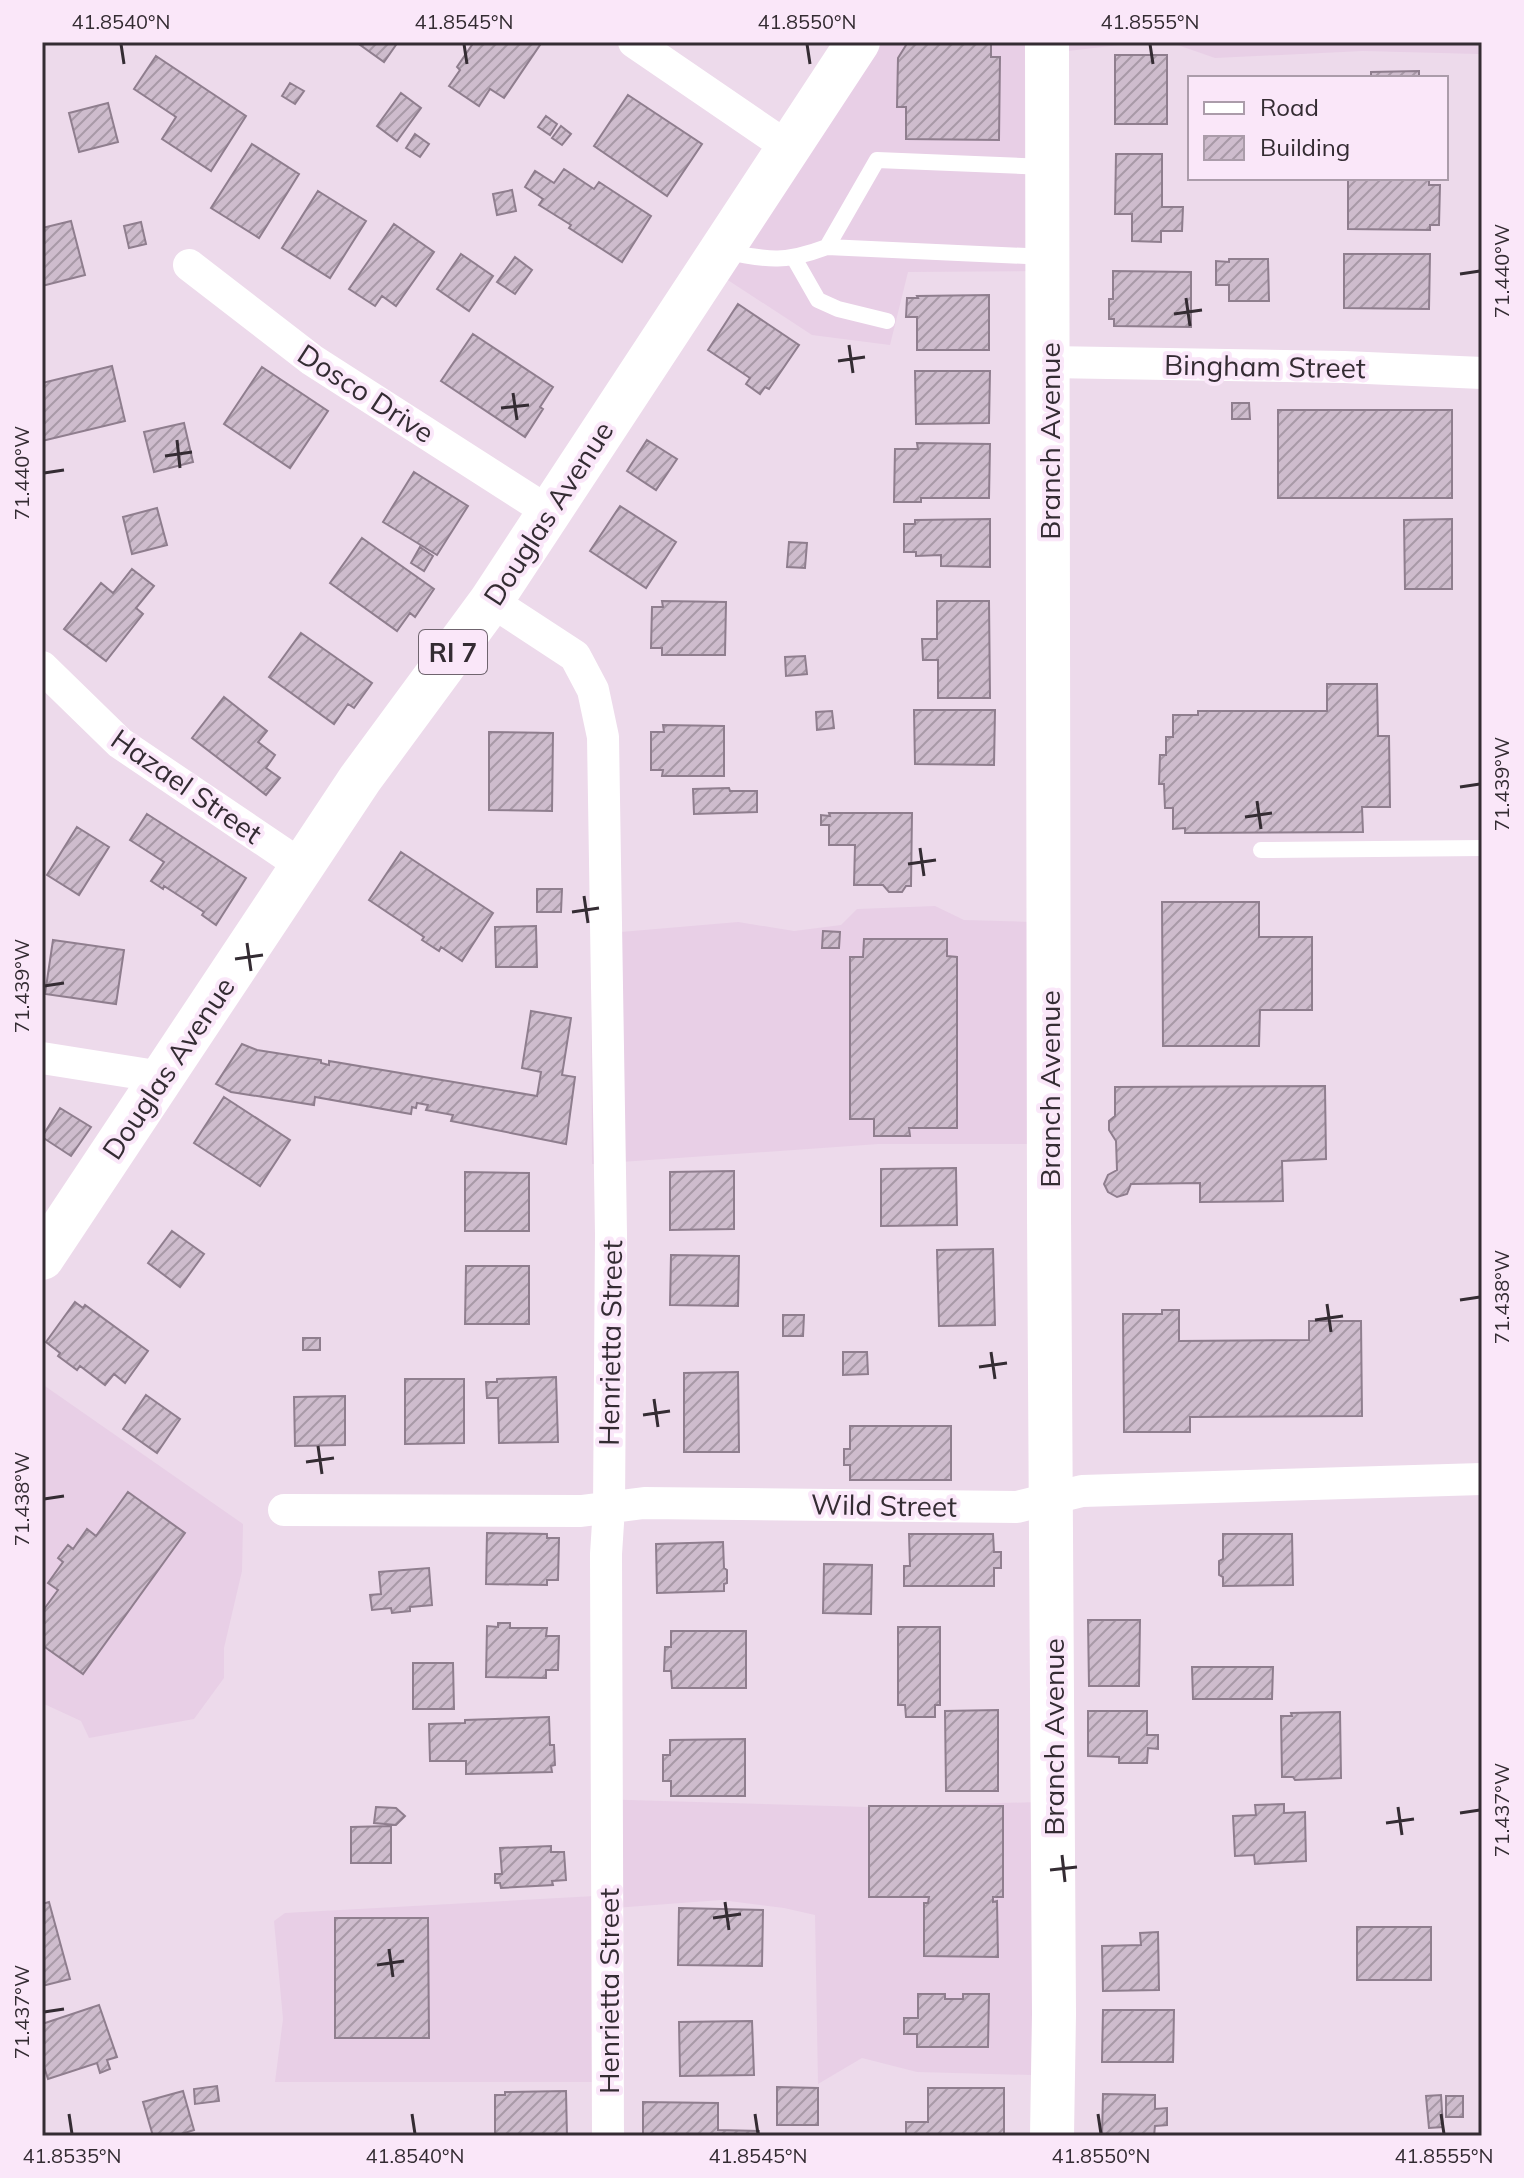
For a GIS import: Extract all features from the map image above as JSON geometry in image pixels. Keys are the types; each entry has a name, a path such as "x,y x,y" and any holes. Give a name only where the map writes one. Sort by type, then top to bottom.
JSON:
{"main road":[{"name":"Douglas Avenue","path":"42,1258 360,779 491,601 858,42"},
{"name":"Branch Avenue","path":"1047,42 1052,2136"}],"street":[{"path":"634,42 789,148"},
{"name":"Dosco Drive","path":"189,265 312,360 549,512"},
{"name":"Bingham Street","path":"1049,362 1344,367 1482,373"},
{"name":"Henrietta Street","path":"491,601 575,656 593,690 603,737 611,1234 606,1554 608,2136"},
{"name":"Hazael Street","path":"42,667 120,743 302,866"},
{"path":"42,1058 162,1077"},
{"name":"Wild Street","path":"284,1510 581,1511 644,1503 1017,1507 1082,1491 1482,1479"}],"lane":[{"path":"827,247 877,160 1047,168"},
{"path":"720,250 767,260 794,258 827,247 1048,257"},
{"path":"794,258 818,300 838,309 887,321"},
{"path":"1261,850 1482,848"}],"shaded area":[{"path":"866,42 1145,42 1051,53 1049,271 908,272 890,345 812,335 717,273"},
{"path":"1169,42 1478,42 1479,54 1363,51 1215,58"},
{"path":"935,906 964,920 1031,922 1036,1144 879,1144 592,1164 591,941 597,934 738,922 794,931 841,925 857,909"},
{"path":"42,1384 243,1524 242,1571 224,1648 224,1678 194,1719 89,1738 81,1721 42,1703"},
{"path":"594,1799 867,1807 1039,1802 1031,2075 917,2072 862,2058 818,2084 815,1915 721,1900 601,1909 605,2082 275,2082 283,2019 274,1921 285,1913 595,1896"}],"building":[{"path":"356,42 398,42 384,62"},
{"path":"474,42 542,42 504,98 490,89 479,106 449,86 460,70 457,67"},
{"path":"908,42 991,42 991,57 1000,57 999,140 906,139 906,107 897,107 898,58"},
{"path":"1115,55 1167,55 1167,124 1115,124"},
{"path":"156,56 246,116 211,171 162,139 176,117 134,89"},
{"path":"1419,71 1419,76 1371,76 1371,72"},
{"path":"290,83 304,91 295,104 282,96"},
{"path":"401,93 421,108 397,141 377,126"},
{"path":"628,95 702,144 667,196 594,146"},
{"path":"108,103 118,142 79,152 69,113"},
{"path":"546,116 557,124 550,135 538,127"},
{"path":"561,126 571,134 562,145 552,138"},
{"path":"415,134 429,144 420,157 406,148"},
{"path":"252,144 299,174 259,238 211,208"},
{"path":"1116,154 1162,154 1162,207 1183,207 1182,231 1161,231 1161,242 1132,241 1132,214 1115,214"},
{"path":"564,169 594,189 599,182 651,216 622,262 539,205 543,199 525,187 535,171 554,183"},
{"path":"1348,180 1429,180 1429,185 1440,185 1439,225 1430,225 1430,230 1348,229"},
{"path":"512,190 516,211 497,215 493,194"},
{"path":"318,191 366,221 330,278 282,248"},
{"path":"71,221 85,275 42,286 42,228"},
{"path":"141,222 146,244 129,248 124,226"},
{"path":"394,224 434,252 396,306 382,296 375,306 349,289"},
{"path":"461,254 493,276 469,311 437,289"},
{"path":"1344,254 1430,254 1429,309 1344,308"},
{"path":"515,257 532,270 515,294 497,282"},
{"path":"1229,259 1268,259 1269,301 1229,301 1229,285 1216,285 1216,261 1229,262"},
{"path":"1113,271 1191,272 1191,327 1114,326 1114,319 1109,319"},
{"path":"989,295 989,350 917,350 917,317 906,317 907,298"},
{"path":"738,304 799,345 769,389 765,387 760,394 746,384 750,378 708,350"},
{"path":"473,334 553,387 525,437 441,381"},
{"path":"112,366 125,421 42,441 42,383"},
{"path":"262,367 328,411 290,468 224,424"},
{"path":"915,371 990,371 989,423 916,424"},
{"path":"1232,403 1249,403 1250,419 1232,419"},
{"path":"1278,410 1452,410 1452,498 1278,498"},
{"path":"184,423 193,462 154,472 144,432"},
{"path":"647,440 677,459 656,490 627,471"},
{"path":"917,443 990,444 989,498 921,498 921,502 894,502 895,449 918,449"},
{"path":"414,472 468,506 437,555 383,522"},
{"path":"620,506 676,542 646,588 590,551"},
{"path":"157,508 167,545 132,554 123,517"},
{"path":"990,519 990,567 941,566 941,555 916,556 916,552 904,552 904,524 915,524 915,520"},
{"path":"1452,519 1452,589 1405,589 1404,520"},
{"path":"362,538 434,589 415,617 410,613 397,631 330,583"},
{"path":"789,542 807,543 805,568 787,567"},
{"path":"420,547 433,556 424,571 411,563"},
{"path":"132,569 154,586 136,608 143,614 106,661 64,629 101,583 113,593"},
{"path":"662,601 726,602 725,655 662,655 662,648 651,648 652,607 663,607"},
{"path":"937,601 989,601 990,698 938,698 938,660 923,660 922,639 937,639"},
{"path":"301,633 372,683 354,708 348,704 334,724 269,677"},
{"path":"805,656 807,674 786,676 785,657"},
{"path":"1327,684 1377,684 1378,736 1389,736 1390,807 1362,807 1363,832 1185,833 1185,828 1173,829 1173,808 1165,808 1164,784 1159,784 1160,755 1166,755 1166,737 1173,737 1173,715 1198,715 1198,711 1327,711"},
{"path":"224,697 267,731 258,742 275,755 266,768 280,778 266,795 192,738"},
{"path":"914,710 995,710 994,765 915,764"},
{"path":"832,711 834,728 817,730 816,712"},
{"path":"663,725 724,726 724,776 662,776 663,770 651,770 651,732 664,732"},
{"path":"489,732 553,733 552,811 489,810"},
{"path":"729,788 730,791 757,791 757,812 694,814 693,789"},
{"path":"829,813 912,813 911,886 906,886 902,892 889,892 883,885 854,885 855,845 829,845 829,825 821,825 821,815 830,816"},
{"path":"147,814 246,878 216,925 202,915 204,912 151,881 164,862 130,840"},
{"path":"77,827 109,847 79,895 47,875"},
{"path":"401,852 493,913 462,961 441,947 439,951 422,940 424,937 369,900"},
{"path":"537,889 562,889 561,912 537,912"},
{"path":"1162,902 1259,902 1259,937 1312,937 1312,1010 1260,1010 1259,1046 1163,1046"},
{"path":"536,926 537,967 496,967 495,927"},
{"path":"823,931 840,932 839,948 822,948"},
{"path":"864,939 947,939 947,956 957,957 957,1128 909,1128 910,1136 874,1136 874,1119 850,1119 850,957 863,957"},
{"path":"53,940 124,950 116,1004 45,994"},
{"path":"531,1011 571,1018 562,1075 575,1077 566,1144 451,1121 453,1115 426,1110 428,1105 417,1103 416,1108 412,1107 411,1114 315,1097 314,1105 231,1092 216,1084 242,1044 257,1050 321,1060 321,1063 329,1065 329,1061 537,1096 541,1072 522,1068"},
{"path":"1325,1086 1326,1159 1282,1161 1283,1201 1200,1202 1200,1183 1131,1184 1127,1194 1117,1197 1108,1192 1104,1184 1108,1175 1117,1170 1116,1141 1109,1130 1109,1121 1115,1116 1115,1087"},
{"path":"224,1097 290,1140 260,1186 194,1143"},
{"path":"60,1108 91,1127 71,1156 42,1137"},
{"path":"956,1168 957,1225 881,1226 881,1169"},
{"path":"734,1171 734,1229 670,1230 670,1172"},
{"path":"465,1172 529,1173 529,1231 465,1231"},
{"path":"172,1231 204,1254 180,1287 148,1263"},
{"path":"993,1249 995,1325 939,1326 937,1250"},
{"path":"671,1255 739,1256 738,1306 670,1305"},
{"path":"466,1266 529,1266 529,1324 465,1324"},
{"path":"75,1302 83,1308 85,1305 148,1351 125,1383 114,1374 105,1385 80,1366 77,1370 46,1342"},
{"path":"1162,1310 1179,1310 1179,1341 1309,1340 1309,1321 1361,1321 1362,1416 1190,1417 1190,1432 1124,1432 1123,1314 1162,1314"},
{"path":"783,1315 804,1315 803,1336 783,1336"},
{"path":"303,1338 320,1338 320,1350 303,1350"},
{"path":"843,1352 867,1352 868,1374 843,1375"},
{"path":"738,1372 739,1452 684,1452 684,1373"},
{"path":"556,1377 558,1442 499,1443 498,1398 487,1398 486,1382"},
{"path":"405,1379 464,1379 464,1443 405,1444"},
{"path":"146,1395 180,1419 157,1453 123,1429"},
{"path":"345,1396 345,1445 295,1446 294,1397"},
{"path":"850,1426 951,1426 951,1480 850,1480 850,1465 844,1465 844,1449 850,1449"},
{"path":"128,1492 185,1533 83,1674 42,1645 42,1612 58,1590 48,1583 63,1562 58,1558 68,1545 73,1549 87,1529 96,1536"},
{"path":"487,1533 547,1534 547,1538 559,1538 558,1580 547,1580 547,1585 486,1584"},
{"path":"909,1534 993,1534 994,1552 1001,1552 1001,1568 994,1568 994,1586 904,1586 904,1566 910,1566"},
{"path":"1223,1534 1292,1534 1293,1585 1223,1586 1219,1561 1223,1559"},
{"path":"723,1542 724,1568 727,1570 724,1591 657,1593 656,1544"},
{"path":"824,1564 872,1565 871,1614 823,1613"},
{"path":"429,1568 432,1605 392,1613 391,1608 372,1610 370,1595 381,1594 379,1572"},
{"path":"1088,1620 1140,1620 1139,1686 1089,1686"},
{"path":"498,1623 510,1623 510,1628 547,1628 546,1636 559,1636 558,1670 546,1670 546,1678 486,1677 487,1626 498,1627"},
{"path":"898,1627 940,1627 940,1705 935,1705 935,1717 906,1717 905,1705 898,1705"},
{"path":"671,1631 746,1631 746,1688 672,1688 671,1671 664,1671 665,1647 671,1647"},
{"path":"413,1663 453,1663 454,1709 413,1709"},
{"path":"1192,1667 1273,1667 1272,1699 1193,1699"},
{"path":"998,1710 998,1791 946,1791 945,1711"},
{"path":"1088,1711 1147,1711 1147,1735 1158,1735 1158,1749 1148,1748 1147,1763 1119,1763 1119,1757 1088,1756"},
{"path":"1340,1712 1341,1778 1295,1780 1293,1777 1282,1777 1281,1716"},
{"path":"549,1717 550,1745 554,1745 555,1765 551,1766 552,1772 466,1774 466,1761 430,1761 429,1724"},
{"path":"745,1739 745,1796 671,1796 671,1781 663,1781 663,1755 670,1755 670,1740"},
{"path":"1284,1804 1284,1813 1305,1812 1306,1861 1255,1864 1254,1855 1235,1856 1233,1816 1256,1815 1255,1805"},
{"path":"869,1806 1003,1806 1003,1897 993,1897 993,1902 997,1901 998,1957 924,1956 924,1903 928,1903 929,1897 869,1897"},
{"path":"376,1807 396,1808 405,1816 396,1825 374,1823"},
{"path":"391,1826 391,1863 351,1863 351,1827"},
{"path":"551,1846 551,1852 564,1852 566,1880 552,1881 553,1885 501,1888 500,1883 495,1883 495,1874 502,1874 500,1848"},
{"path":"49,1902 70,1979 42,1986 42,1904"},
{"path":"679,1908 763,1910 762,1966 678,1965"},
{"path":"335,1918 428,1918 429,2038 335,2038"},
{"path":"1357,1927 1431,1927 1431,1980 1357,1980"},
{"path":"1158,1932 1159,1990 1103,1991 1102,1946 1141,1945 1140,1933"},
{"path":"918,1994 945,1994 945,1999 963,1999 963,1994 989,1994 988,2047 917,2047 917,2034 904,2034 904,2018 918,2018"},
{"path":"99,2005 117,2057 107,2060 110,2069 100,2073 97,2063 48,2079 42,2061 42,2024"},
{"path":"1103,2010 1174,2010 1173,2062 1102,2062"},
{"path":"752,2021 754,2075 680,2076 679,2022"},
{"path":"217,2086 219,2101 195,2104 194,2089"},
{"path":"777,2087 818,2088 818,2125 777,2125"},
{"path":"928,2088 1004,2088 1004,2136 906,2136 906,2122 928,2122"},
{"path":"183,2091 194,2130 175,2136 153,2136 143,2102"},
{"path":"566,2091 567,2136 495,2136 495,2095 505,2095 505,2092"},
{"path":"1103,2094 1155,2095 1155,2109 1167,2108 1167,2125 1155,2126 1154,2136 1102,2136"},
{"path":"1441,2095 1443,2127 1429,2128 1426,2096"},
{"path":"1446,2096 1463,2096 1463,2117 1446,2117"},
{"path":"643,2102 718,2103 718,2130 759,2131 759,2136 643,2136"}]}
